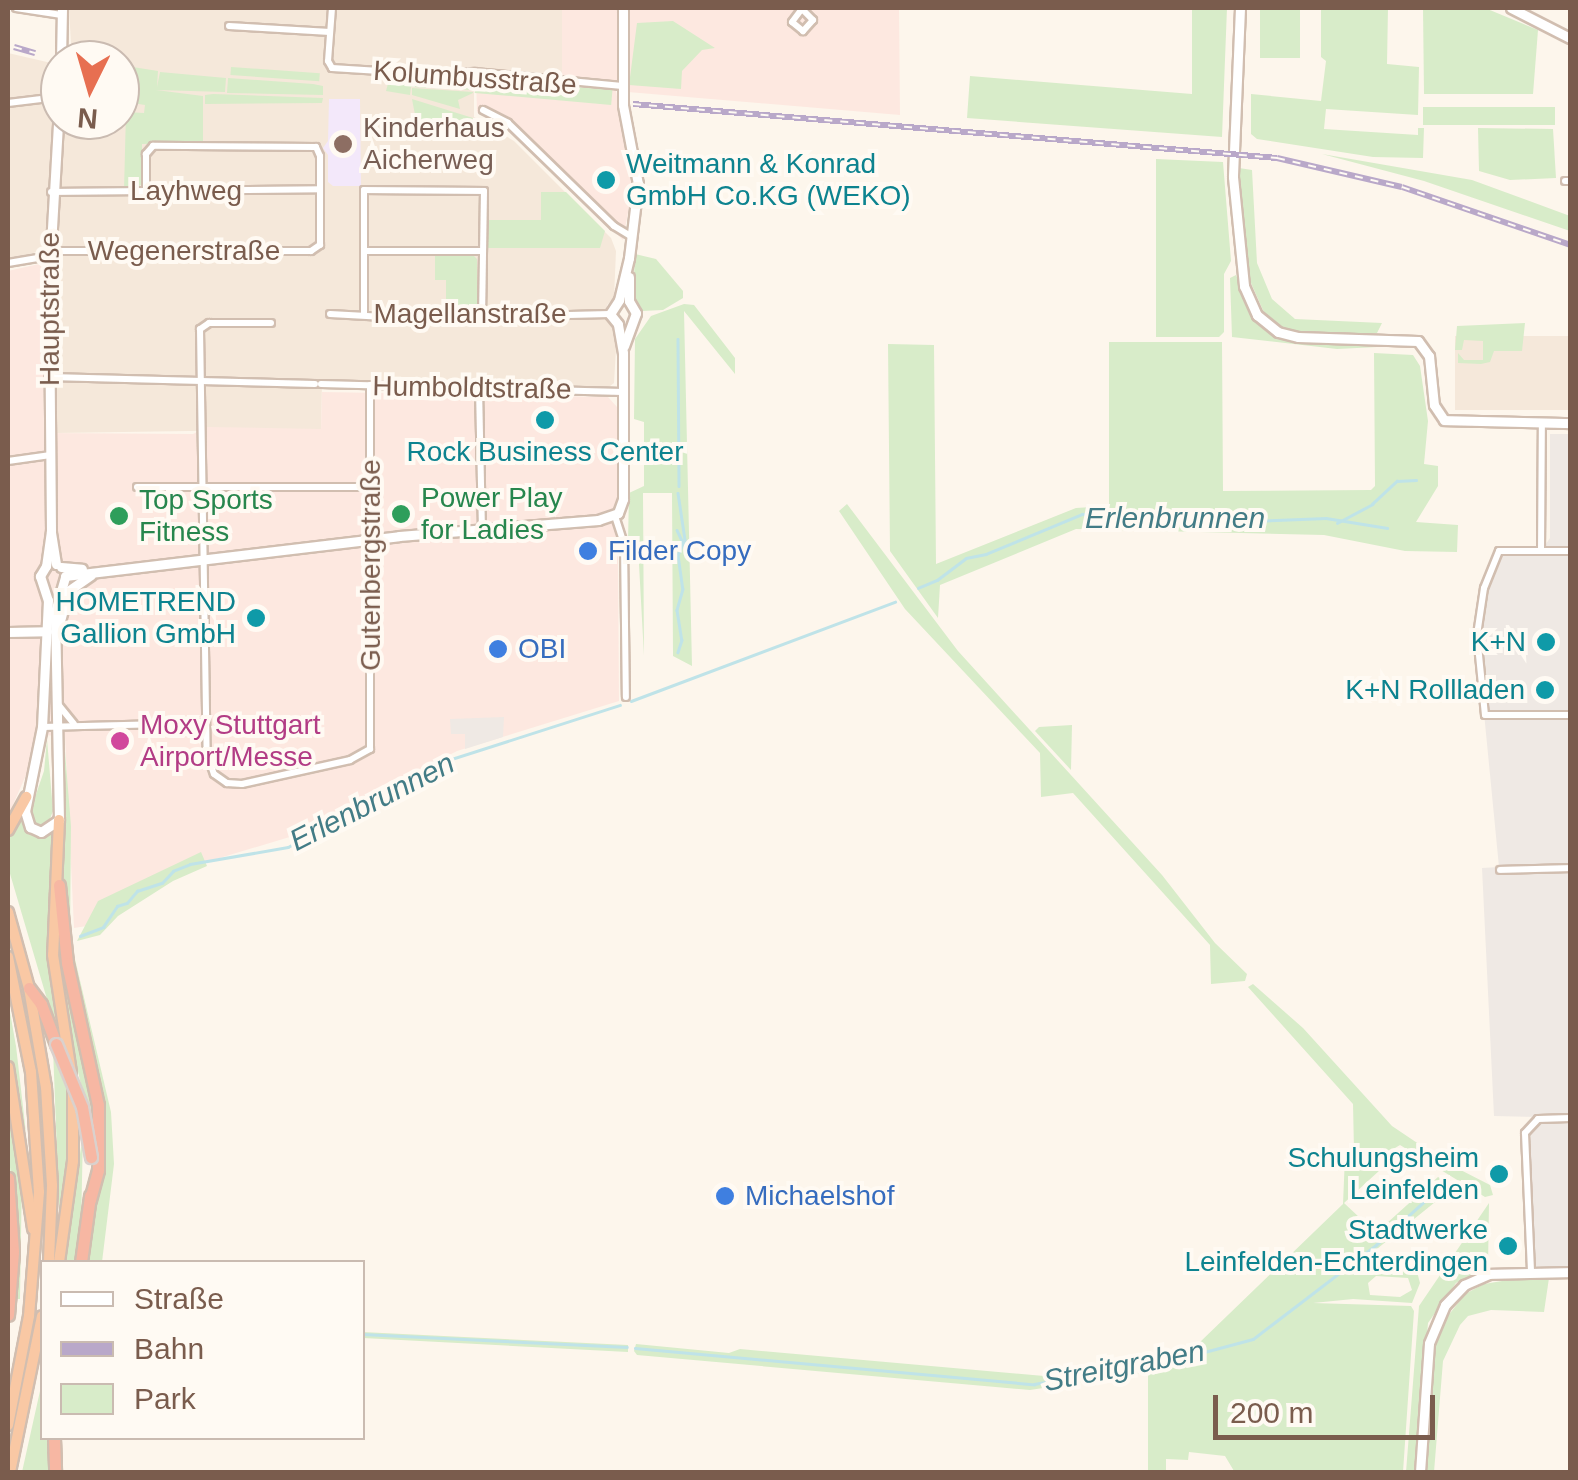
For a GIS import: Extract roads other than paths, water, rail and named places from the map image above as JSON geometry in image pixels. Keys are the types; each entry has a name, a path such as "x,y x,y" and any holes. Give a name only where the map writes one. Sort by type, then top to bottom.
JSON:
{"highway":[{"path":"8,830 26,798"},
{"path":"59,820 54,975 74,1121 60,1260"},
{"path":"59,885 67,964 98,1105 98,1170 81,1260"},
{"path":"8,912 29,988 49,1117 49,1260"},
{"path":"8,957 33,1092 36,1252 31,1306 8,1424"},
{"path":"29,988 41,1004 82,1106 90,1156 90,1200"},
{"path":"8,1067 36,1252"},
{"path":"8,1178 14,1236 9,1307"},
{"path":"10,1472 40,1339"},
{"path":"54,1440 55,1472"}],"main road":[{"path":"1240,8 1233,157 1244,286 1257,315 1292,336 1418,341 1427,351 1434,405 1444,420 1570,423"},
{"path":"1511,8 1570,38"},
{"path":"623,9 622,86 638,184 624,301 610,314 623,324"},
{"path":"61,11 62,40"},
{"name":"Hauptstraße","path":"55,140 49,253 49,377 51,532 57,568"},
{"path":"623,324 636,314 624,301"},
{"path":"52,588 40,576 57,568 94,573 370,539 615,516 623,500 623,324"},
{"path":"57,568 52,588 53,637 54,698 54,724 59,820 42,832 30,827 26,798 42,727 53,637 68,591 94,573"},
{"path":"8,632 53,637"},
{"path":"1420,1472 1428,1349 1440,1312 1458,1290 1476,1278 1531,1271 1570,1272"}],"street":[{"path":"16,8 43,14 61,11"},
{"path":"229,26 330,32 332,8"},
{"name":"Kolumbusstraße","path":"330,32 330,67 444,76 475,72 622,86"},
{"path":"8,103 40,97"},
{"path":"483,110 508,123 614,226 632,237"},
{"path":"146,192 146,154 153,146 312,146 320,151 320,190"},
{"name":"Layhweg","path":"51,192 320,190"},
{"name":"Wegenerstraße","path":"49,253 311,251 320,245 320,190"},
{"path":"364,314 364,190 484,191 480,251 485,261 482,314"},
{"path":"364,251 480,251"},
{"path":"8,263 49,253"},
{"name":"Magellanstraße","path":"330,314 444,318 477,318 482,314 610,314"},
{"path":"42,727 206,723 201,326 271,323"},
{"name":"Humboldtstraße","path":"49,377 623,392"},
{"name":"Gutenbergstraße","path":"206,723 208,762 214,774 232,784 350,760 365,754 371,744 370,385"},
{"path":"479,388 482,529"},
{"path":"1541,551 1542,423"},
{"path":"8,461 50,454"},
{"path":"137,487 370,486"},
{"path":"615,516 624,543 626,696"},
{"path":"1570,551 1499,551 1491,567 1478,626 1485,715 1570,715"},
{"path":"54,698 75,724"},
{"path":"55,748 75,724"},
{"path":"1500,870 1570,868"},
{"path":"1531,1271 1525,1133 1538,1119 1570,1118"}],"waterway":[{"path":"481,132 483,126"},
{"path":"678,339 679,486"},
{"path":"1337,523 1372,504 1397,481 1416,480"},
{"path":"678,493 685,540 678,555 683,589 677,610 682,640 678,652"},
{"name":"Erlenbrunnen","path":"918,588 937,580 966,558 986,554 1082,514 1252,521 1326,518 1387,528"},
{"path":"677,530 683,543"},
{"name":"Erlenbrunnen","path":"631,701 895,602"},
{"name":"Erlenbrunnen","path":"80,936 103,927 117,906 127,903 137,891 162,883 173,871 190,864 288,847 436,764 620,705"},
{"name":"Streitgraben","path":"635,1348 1034,1384 1182,1358 1253,1339 1376,1245 1439,1188"},
{"name":"Streitgraben","path":"365,1334 627,1347"}],"railway":[{"path":"14,47 35,53"},
{"path":"633,104 1277,158 1402,187 1570,245"}],"place":[{"name":"Kinderhaus Aicherweg","path":"343,144"},
{"name":"Weitmann & Konrad GmbH Co.KG (WEKO)","path":"606,180"},
{"name":"Rock Business Center","path":"545,420"},
{"name":"Power Play for Ladies","path":"401,514"},
{"name":"Top Sports Fitness","path":"119,516"},
{"name":"Filder Copy","path":"588,551"},
{"name":"HOMETREND Gallion GmbH","path":"256,618"},
{"name":"K+N","path":"1546,642"},
{"name":"OBI","path":"498,649"},
{"name":"K+N Rollladen","path":"1545,690"},
{"name":"Moxy Stuttgart Airport/Messe","path":"120,741"},
{"name":"Schulungsheim Leinfelden","path":"1499,1174"},
{"name":"Michaelshof","path":"725,1196"},
{"name":"Stadtwerke Leinfelden-Echterdingen","path":"1508,1246"}]}
